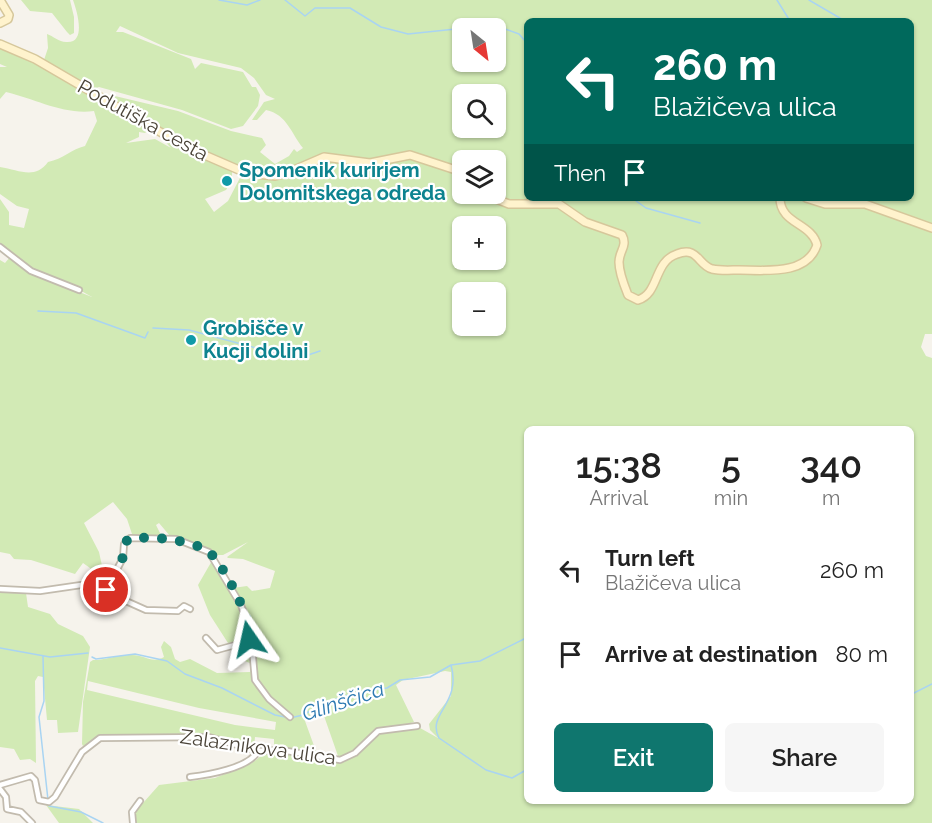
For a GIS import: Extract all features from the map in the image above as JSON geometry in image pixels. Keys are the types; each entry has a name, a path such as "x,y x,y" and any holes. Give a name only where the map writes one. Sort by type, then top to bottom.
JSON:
{"street":[{"path":"0,0 9,15 8,19 0,23"},
{"name":"Podutiška cesta","path":"0,44 51,68 135,120 186,147 246,173 281,175 324,157 370,163 410,155 452,169"},
{"path":"506,203 559,204 585,222 622,235 625,245 618,259 619,267 628,295 638,300 650,292 661,264 677,254 694,254 713,269 762,271 792,267 812,256 817,246 816,241 808,231 789,219 780,207 780,201"},
{"path":"816,201 825,204 865,204 932,228"},
{"path":"0,247 31,271 79,290"},
{"path":"106,590 121,564 127,540 176,539 213,556 250,625 255,680 270,699 290,717"},
{"path":"0,589 40,591 88,584 106,590 146,610 178,610 184,606 189,609"},
{"path":"206,638 217,650 246,642 251,636"},
{"name":"Zalaznikova ulica","path":"0,787 31,776 35,780 39,800 49,802 55,797 87,746 100,738 208,737 258,751 281,750 340,760 355,753 378,731 417,726"},
{"path":"190,777 215,775 254,758 258,751"},
{"path":"0,787 6,797 7,809 21,812 32,823"},
{"path":"133,823 132,812 140,801"}],"green space":[{"path":"21,0 70,0 74,17 74,33 70,35 52,13 30,11"},
{"path":"73,0 932,0 932,225 881,207 836,201 914,201 914,18 524,18 524,201 778,201 786,218 814,244 810,253 803,260 783,267 771,268 718,268 707,264 699,253 675,252 661,263 640,298 633,298 621,266 621,257 627,245 626,234 587,220 564,204 506,201 506,150 452,150 452,165 414,153 379,160 320,156 281,173 254,173 194,149 98,92 178,111 231,131 262,138 266,145 260,152 275,164 289,156 294,149 297,152 303,148 284,120 273,112 266,110 257,120 252,120 264,102 275,99 266,95 254,78 241,68 178,53 120,26 116,32 123,32 191,59 195,69 201,63 243,72 260,95 258,106 243,126 231,129 182,110 99,87 93,89 44,60 48,48 47,34 63,42 72,41 77,38 79,26"},
{"path":"0,46 84,89 148,130 145,133 139,132 139,137 126,143 155,139 171,148 159,135 232,169 232,176 227,175 224,182 229,185 226,190 205,199 214,212 228,201 242,174 252,178 277,178 326,159 371,165 411,157 452,171 452,204 559,207 621,238 615,263 616,269 623,291 637,304 646,299 673,257 682,254 695,256 705,269 764,274 778,273 812,259 820,242 788,212 784,201 807,201 824,207 867,207 932,230 932,334 925,334 921,347 926,356 932,358 932,823 135,823 135,812 159,785 215,778 252,763 267,751 338,756 323,713 305,721 317,754 274,747 274,739 255,737 254,747 218,737 178,734 102,736 83,746 82,744 83,702 90,662 93,660 127,655 160,659 164,657 161,647 164,641 171,647 175,659 180,662 190,659 217,673 250,672 252,664 238,658 233,650 253,642 250,624 233,588 247,586 252,591 270,588 275,571 243,559 227,557 248,542 223,555 217,555 209,549 170,536 159,523 156,525 161,535 158,537 133,537 127,519 113,502 84,523 99,552 106,584 103,586 90,568 83,563 75,574 31,560 14,559 10,554 0,552 0,260 5,263 10,257 34,274 92,297 60,279 39,274 0,246 0,199 9,212 9,225 24,228 29,209 17,206 0,194 0,167 26,172 38,171 48,162 85,146 97,121 94,111 60,109 6,92 0,99 0,67 7,67 0,64","holes":["445,671 451,672 451,696 429,724 430,730 438,738 420,728 405,728 403,725 414,722 396,685 403,680","88,681 199,708 276,722 275,730 235,725 87,690"]},
{"path":"213,559 236,598 250,633 244,641 228,643 210,615 198,585"},
{"path":"0,591 26,593 28,607 50,614 58,624 83,636 90,647 78,732 58,733 57,720 47,720 43,677 38,676 35,681 36,763 30,759 20,760 14,749 0,747"},
{"path":"46,805 79,809 93,823 59,823"}],"waterway":[{"path":"219,0 247,5 260,0"},
{"path":"285,0 305,16 315,8 350,8 381,27 408,34 494,25 519,34 524,40"},
{"path":"777,0 788,18"},
{"path":"809,0 840,18"},
{"path":"636,201 646,208 700,223"},
{"path":"38,311 76,313 145,338 148,332"},
{"path":"153,328 189,330 275,353 287,359 298,359 320,351"},
{"name":"Glinščica","path":"92,657 96,659 135,654 167,661 185,674 222,688 275,715 290,718 303,715 324,703 358,692 387,688 400,680 430,677 451,665 480,661 524,639"},
{"name":"Glinščica","path":"0,648 50,657 88,653"},
{"path":"43,656 44,701 39,717 48,800"},
{"path":"451,665 452,689 437,722 436,730 439,738 486,770 512,778 524,771"},
{"path":"914,693 932,684"},
{"path":"49,806 81,812 103,823"}],"place":[{"name":"Spomenik kurirjem Dolomitskega odreda","path":"227,181"},
{"name":"Grobišče v Kucji dolini","path":"191,340"}],"route":[{"path":"106,590 121,564 124,544 127,540 130,538 176,539 213,556 250,625 249,639"}]}
